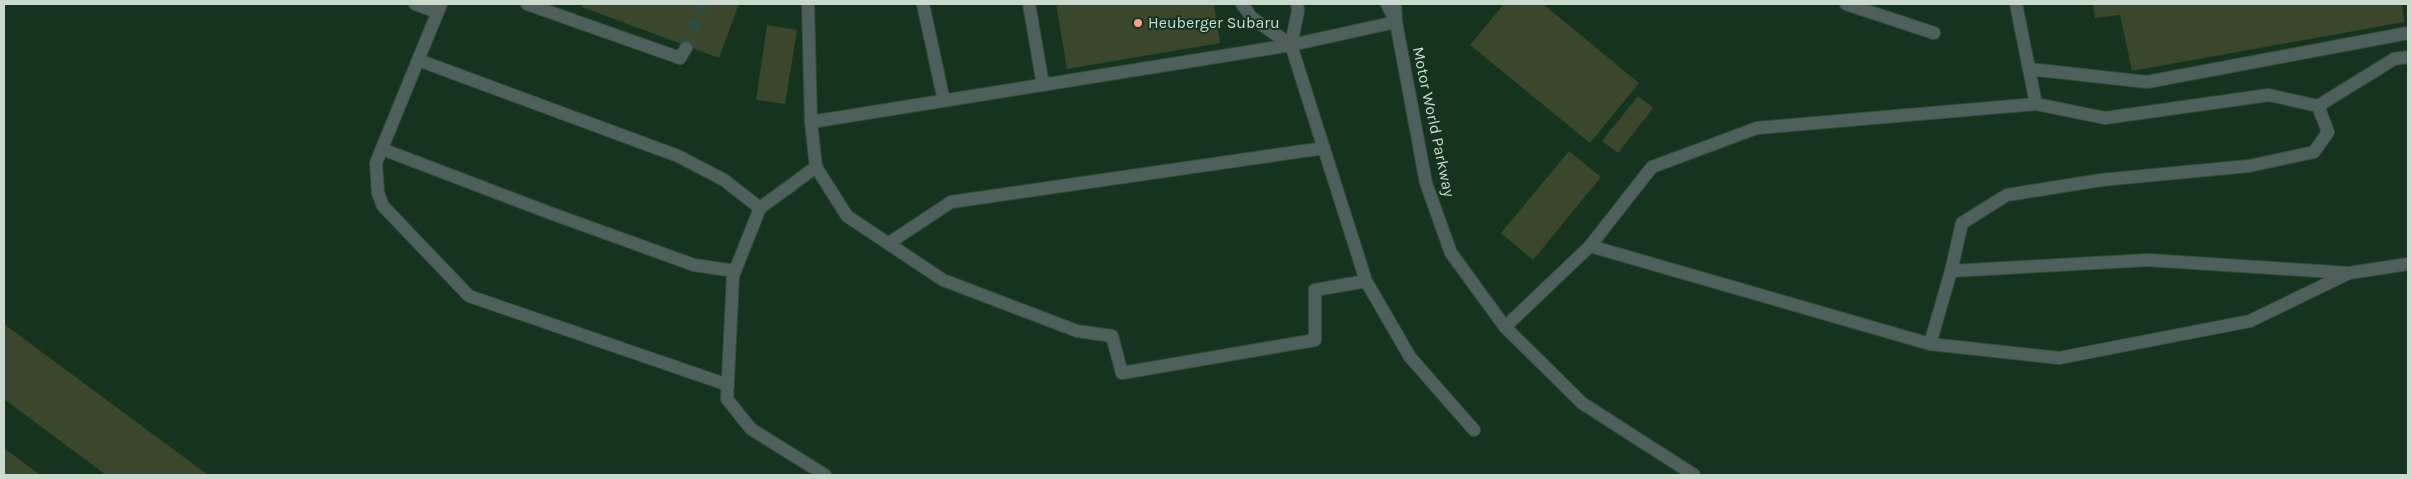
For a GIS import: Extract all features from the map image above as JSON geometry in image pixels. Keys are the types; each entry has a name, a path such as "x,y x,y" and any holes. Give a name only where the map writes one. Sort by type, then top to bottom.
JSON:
{"street":[{"path":"414,4 439,8 376,163 378,192 383,206 469,296 728,384"},
{"path":"527,4 683,53"},
{"path":"808,4 811,122 816,167 847,216 943,280 1077,331 1112,336 1122,373 1315,340 1315,290 1366,281"},
{"path":"923,4 944,101"},
{"path":"1029,4 1043,85"},
{"path":"1242,4 1252,18 1291,45"},
{"path":"1297,4 1298,11 1291,45 1366,281 1410,357 1474,430"},
{"name":"Motor World Parkway","path":"1387,4 1396,22"},
{"name":"Motor World Parkway","path":"1396,4 1396,22 1426,183 1452,253 1505,327 1582,403 1694,475"},
{"path":"1846,4 1934,33"},
{"path":"2016,4 2036,104"},
{"path":"811,122 1291,45 1396,22"},
{"path":"2029,69 2147,82 2408,33"},
{"path":"1505,327 1590,246 1652,167 1757,128 2036,104 2105,118 2269,95 2318,106 2394,59 2408,57"},
{"path":"418,60 678,156 724,180 760,208"},
{"path":"1930,344 1951,271 1962,223 2007,195 2101,180 2249,166 2314,152 2328,132 2318,106"},
{"path":"889,243 951,202 1324,148"},
{"path":"382,149 694,265 735,270"},
{"path":"816,167 760,208 735,270 727,399 752,429 825,475"},
{"path":"1590,246 1930,344 2059,358 2250,321 2349,273"},
{"path":"1951,271 2148,260 2349,273 2408,264"}],"building":[{"path":"583,4 739,4 719,58 582,7"},
{"name":"Heuberger Subaru","path":"1056,4 1214,4 1220,43 1067,69"},
{"path":"1504,4 1543,4 1639,83 1590,143 1470,45"},
{"path":"2093,4 2402,4 2404,22 2132,71 2120,15 2095,18"},
{"path":"767,25 797,30 785,104 756,100"},
{"path":"1638,96 1653,108 1618,153 1602,141"},
{"path":"1569,151 1601,177 1533,260 1501,233"},
{"path":"4,324 208,475 106,475 4,399"},
{"path":"4,448 40,475 4,475"}],"tunnel":[{"path":"686,48 702,4"}],"place":[{"name":"Heuberger Subaru","path":"1138,23"}]}
